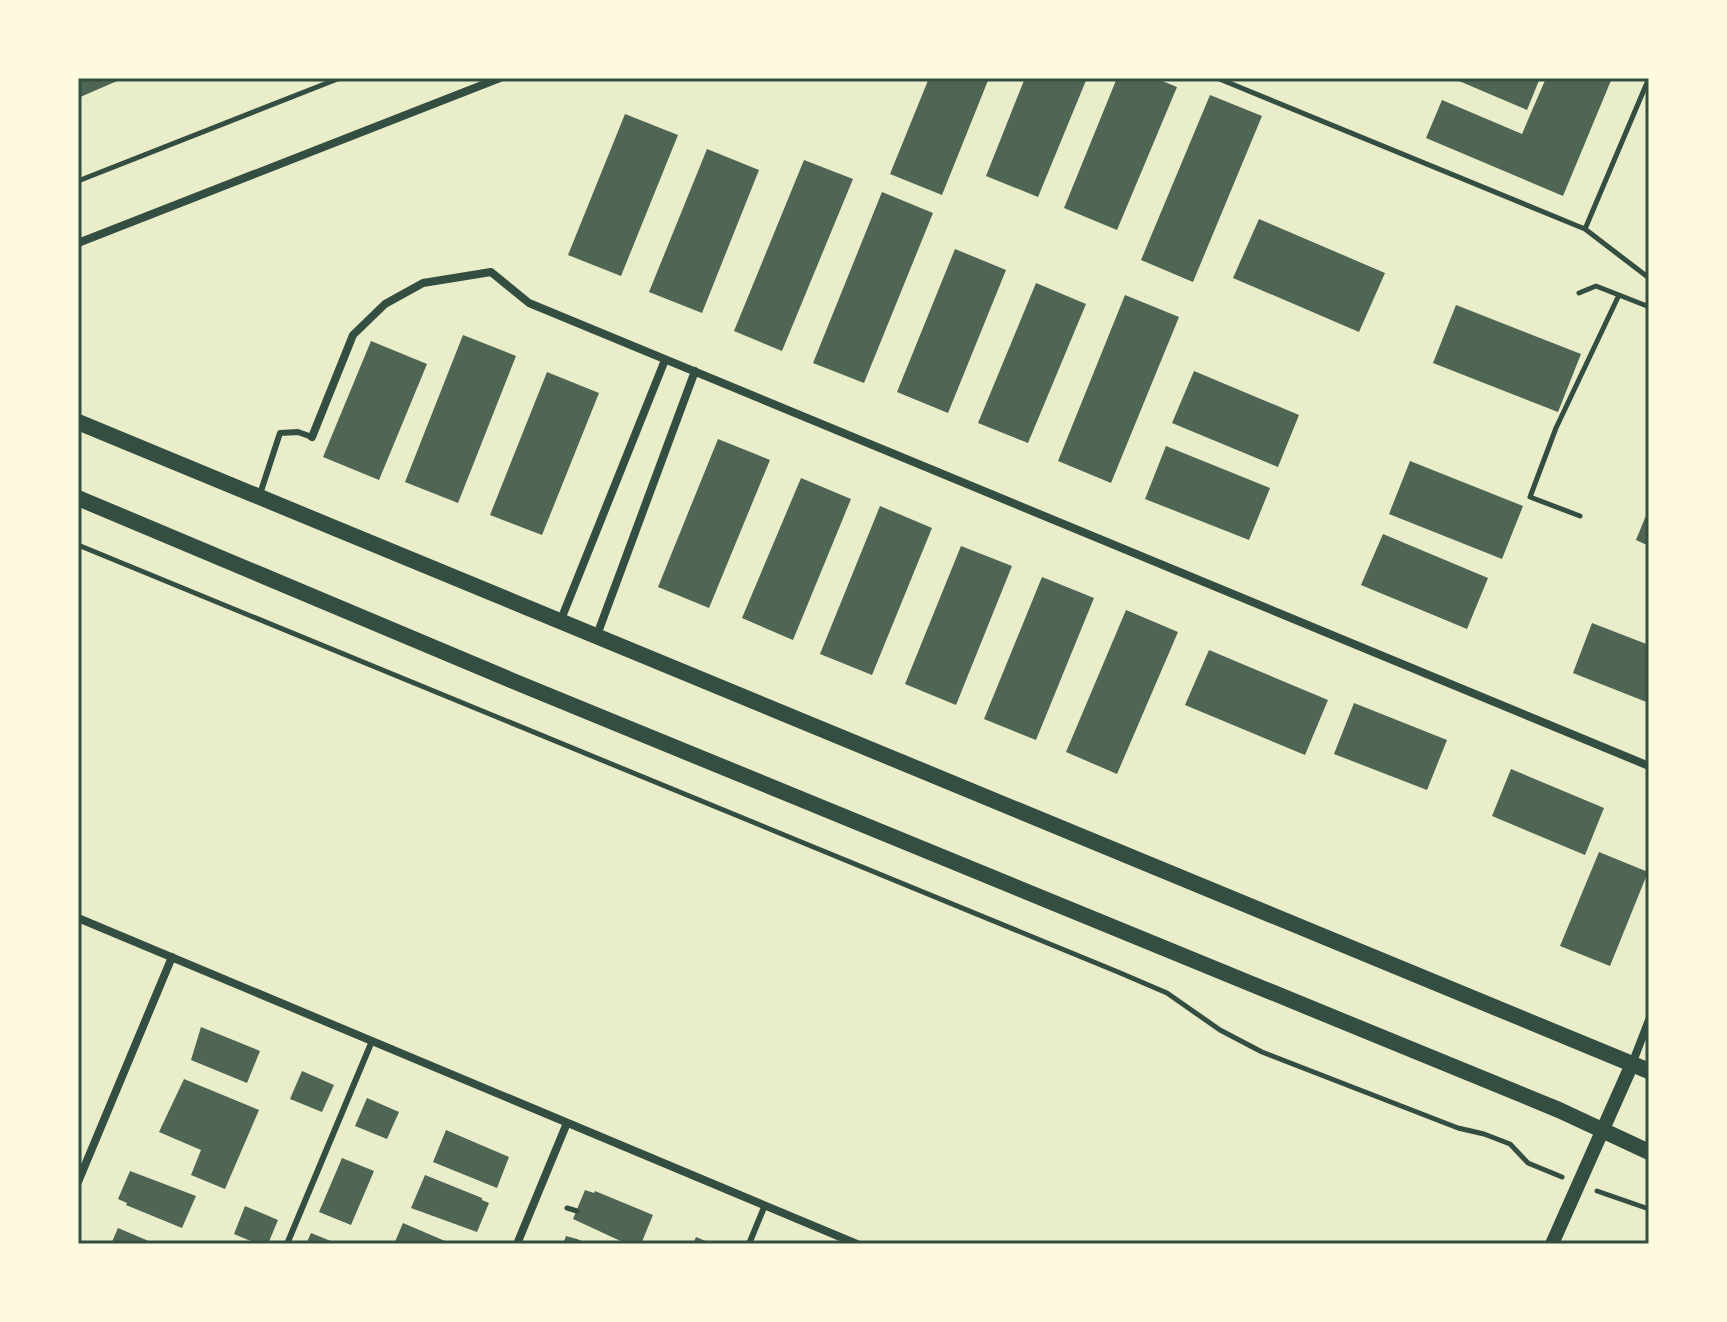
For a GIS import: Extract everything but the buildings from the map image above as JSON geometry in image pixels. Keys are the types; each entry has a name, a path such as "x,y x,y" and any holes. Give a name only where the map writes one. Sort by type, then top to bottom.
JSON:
{"main road":[{"path":"78,422 1649,1071"},
{"path":"78,498 513,681 1559,1110 1649,1152"}],"street":[{"path":"78,243 500,78"},
{"path":"312,437 353,335 385,304 423,283 491,272 529,303 1649,766"},
{"path":"559,623 665,360"},
{"path":"597,635 695,371"},
{"path":"78,918 857,1244"},
{"path":"78,1182 172,957"},
{"path":"1552,1244 1649,1020"},
{"path":"517,1244 567,1123"}],"lane":[{"path":"258,497 280,433 298,432 312,437"},
{"path":"287,1244 372,1041"},
{"path":"749,1244 765,1205"}],"path":[{"path":"78,181 340,78"},
{"path":"1217,78 1585,229 1649,278"},
{"path":"1585,229 1649,78"},
{"path":"1579,293 1596,286 1647,306 1649,303"},
{"path":"1580,516 1530,497 1556,428 1619,295"},
{"path":"78,545 1118,972 1167,993 1220,1030 1262,1052 1458,1128 1510,1144 1528,1163"},
{"path":"1619,1199 1649,1209"},
{"path":"567,1208 577,1211"}]}
